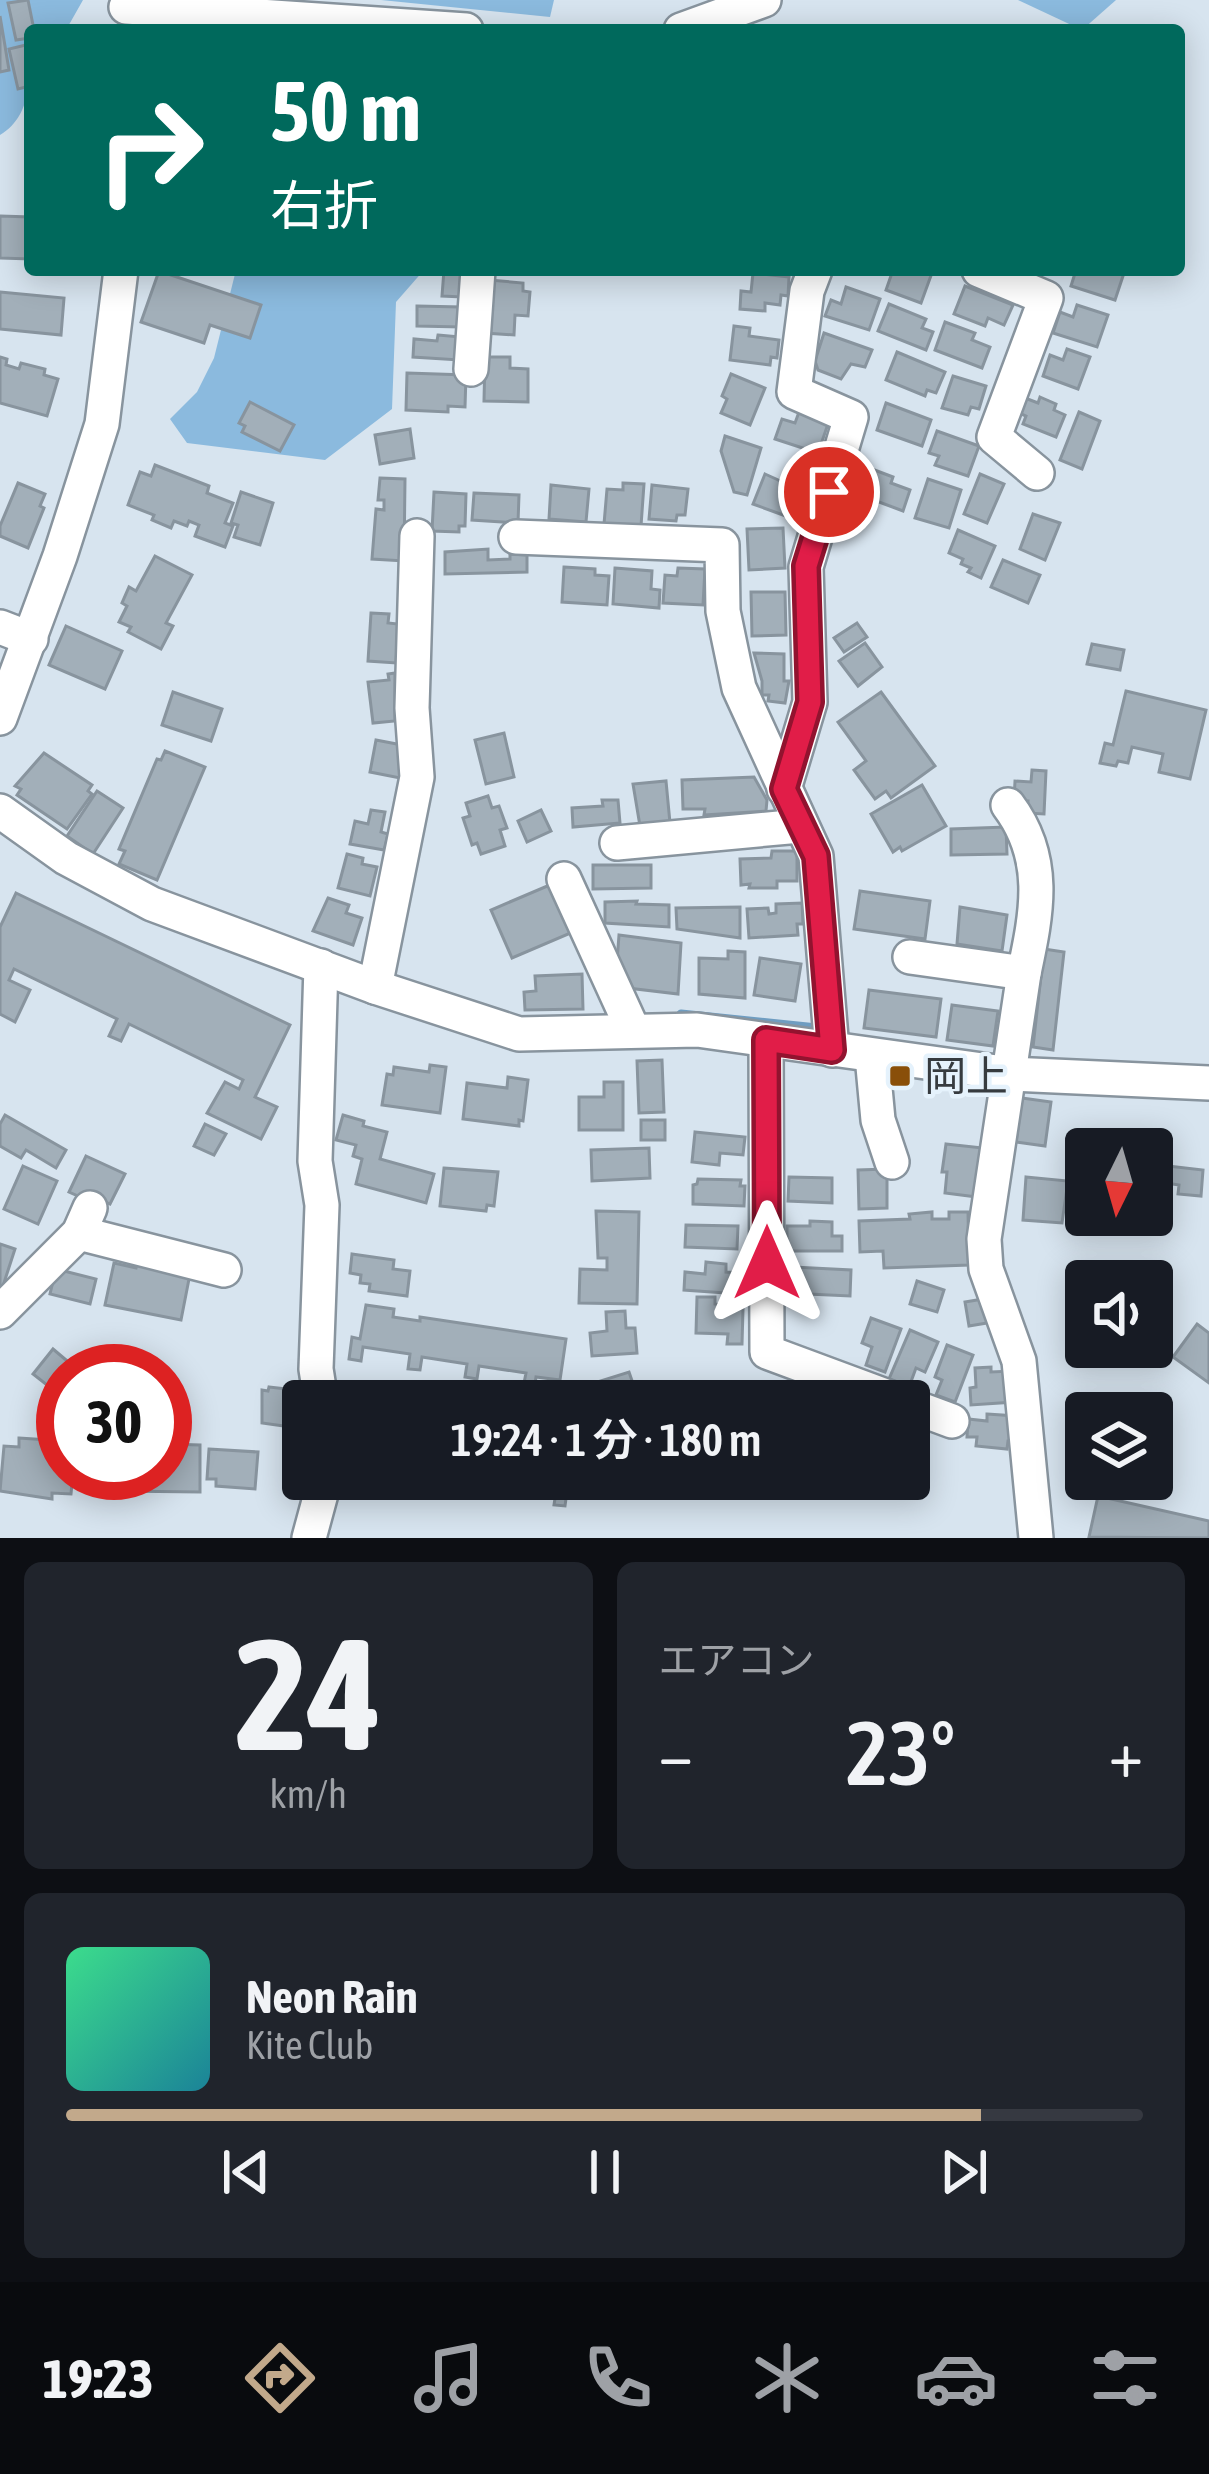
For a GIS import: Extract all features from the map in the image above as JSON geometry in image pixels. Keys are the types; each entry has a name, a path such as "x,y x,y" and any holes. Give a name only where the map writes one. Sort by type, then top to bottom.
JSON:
{"street":[{"path":"698,24 764,0"},
{"path":"126,12 353,24"},
{"path":"0,718 15,633 102,424 120,276"},
{"path":"472,369 478,276"},
{"path":"784,789 810,702 806,566 851,417 794,392 812,276"},
{"path":"994,276 1046,298 994,437 1036,473"},
{"path":"375,987 417,777 412,708 417,536"},
{"path":"516,538 722,545 723,611 739,688 816,856 832,1050"},
{"path":"1008,805 1026,829 1035,868 1037,911 988,1187 984,1239 986,1269 1019,1361 1036,1538"},
{"path":"0,812 66,858 152,904 375,987 519,1034 697,1030 1011,1074 1209,1083"},
{"path":"617,843 800,826"},
{"path":"564,879 633,1030"},
{"path":"910,957 1024,973"},
{"path":"318,1380 322,1205 315,1160 321,966"},
{"path":"766,1040 767,1352 842,1380"},
{"path":"872,1056 878,1120 892,1162"},
{"path":"0,1312 85,1220 224,1270"},
{"path":"930,1412 952,1420"},
{"path":"309,1538 319,1500"}],"shaded area":[{"path":"0,0 83,0 69,24 24,24 24,105 12,126 0,135"},
{"path":"381,0 554,0 550,17"},
{"path":"1018,0 1116,0 1089,24 1069,24"},
{"path":"234,276 419,276 396,302 392,409 325,460 187,443 170,419 197,392 214,358"}],"building":[{"path":"28,0 33,24 24,24 24,39 16,40 8,3"},
{"path":"0,16 9,70 0,72"},
{"path":"24,45 24,88 18,89 9,49"},
{"path":"0,216 24,217 24,259 0,258"},
{"path":"157,276 174,276 261,305 250,338 210,325 204,343 141,322"},
{"path":"444,276 464,276 462,297 442,296"},
{"path":"753,276 789,277 788,296 781,295 780,305 765,303 765,311 740,309 741,291 751,292"},
{"path":"891,276 931,276 921,303 886,290"},
{"path":"1074,276 1123,276 1115,300 1071,286"},
{"path":"489,280 523,283 523,291 530,292 528,316 515,315 514,335 485,333"},
{"path":"965,286 1013,305 1004,325 988,318 985,326 954,314"},
{"path":"846,287 880,299 869,330 825,316 831,300 841,304"},
{"path":"0,292 64,298 61,335 0,329"},
{"path":"889,304 926,319 922,328 933,332 926,350 878,331"},
{"path":"1077,305 1108,315 1097,347 1053,333 1060,312 1073,317"},
{"path":"417,306 461,307 461,327 417,326"},
{"path":"945,322 975,333 972,340 990,347 982,368 935,350"},
{"path":"734,326 750,328 749,336 779,340 777,358 771,357 770,365 730,360"},
{"path":"824,333 872,350 865,367 851,364 841,379 818,370 815,361"},
{"path":"438,335 461,337 459,360 413,357 414,339 437,341"},
{"path":"1067,349 1090,357 1078,389 1043,376 1050,355 1063,360"},
{"path":"897,352 945,372 936,393 927,390 925,396 886,380"},
{"path":"0,357 7,359 6,365 45,369 44,375 58,379 47,416 0,403"},
{"path":"485,357 510,357 510,368 528,369 528,402 484,401"},
{"path":"407,373 466,375 465,407 448,406 448,412 406,410"},
{"path":"731,374 765,388 750,425 721,413"},
{"path":"953,376 986,386 979,409 971,407 968,415 942,408"},
{"path":"1040,397 1056,404 1054,410 1065,415 1056,437 1023,424 1026,416 1019,413 1025,398 1038,403"},
{"path":"250,402 294,425 280,451 242,432 245,426 239,423"},
{"path":"886,403 931,420 922,446 877,430"},
{"path":"799,412 829,421 818,453 775,439 782,419 795,423"},
{"path":"1079,412 1100,421 1082,469 1060,460"},
{"path":"410,429 414,458 380,464 375,435"},
{"path":"937,431 979,446 968,476 935,465 939,456 929,453"},
{"path":"725,436 761,448 747,495 734,492 721,451"},
{"path":"155,465 209,486 207,493 233,503 225,523 233,526 225,547 195,536 199,525 174,521 171,528 128,505 140,472 151,476"},
{"path":"864,466 893,477 891,483 910,490 903,511 855,493"},
{"path":"765,474 785,483 788,475 808,482 794,519 753,504"},
{"path":"980,474 1004,484 987,523 964,514"},
{"path":"380,478 405,479 404,561 372,559 376,509 384,510 384,500 378,500"},
{"path":"928,479 961,490 949,528 915,518"},
{"path":"18,483 45,494 28,548 0,536"},
{"path":"623,483 644,484 641,526 604,524 607,489 623,490"},
{"path":"551,485 589,489 586,522 549,519"},
{"path":"652,485 688,489 685,515 677,515 676,521 649,519"},
{"path":"241,492 273,503 260,545 234,537 238,525 231,523"},
{"path":"434,492 466,494 465,526 459,526 459,532 432,531"},
{"path":"474,493 519,495 518,523 472,520"},
{"path":"1033,514 1060,523 1045,560 1020,549"},
{"path":"783,528 785,568 749,570 747,529"},
{"path":"958,530 995,546 981,578 968,572 971,568 961,564 963,559 949,553"},
{"path":"488,549 488,560 527,555 527,572 445,574 445,552"},
{"path":"155,556 192,575 166,623 173,626 161,649 119,622 129,587 136,591"},
{"path":"1003,560 1040,575 1028,603 991,587"},
{"path":"564,567 595,569 595,575 609,576 607,605 562,602"},
{"path":"615,568 652,571 651,589 660,590 659,608 613,604"},
{"path":"678,568 705,569 703,605 663,603 665,575 677,576"},
{"path":"751,592 785,592 786,635 752,636"},
{"path":"371,613 389,614 388,623 398,624 396,663 368,661"},
{"path":"857,623 867,637 844,652 834,638"},
{"path":"66,626 122,651 105,689 49,665"},
{"path":"865,643 882,667 858,686 839,661"},
{"path":"1092,644 1124,650 1120,670 1087,664"},
{"path":"754,653 784,654 784,681 789,681 785,703 768,701 769,695 762,695"},
{"path":"395,673 395,721 373,723 368,682 389,680 388,674"},
{"path":"1126,691 1206,710 1190,779 1159,772 1163,754 1132,747 1128,763 1100,763 1105,743 1113,745"},
{"path":"173,692 222,709 211,741 162,725"},
{"path":"881,692 935,766 891,798 886,791 875,799 854,770 866,761 838,722"},
{"path":"504,733 514,777 486,784 475,740"},
{"path":"376,740 402,745 400,778 370,772"},
{"path":"165,751 205,767 157,880 119,864 125,851 119,849 157,759"},
{"path":"44,753 92,785 88,791 92,794 67,829 17,795 21,789 15,786"},
{"path":"1032,770 1046,771 1044,814 1027,813 1028,801 1014,801 1015,781 1031,782"},
{"path":"754,777 767,800 766,811 704,815 705,809 683,809 682,780"},
{"path":"666,781 670,823 640,826 633,784"},
{"path":"922,785 946,826 893,852 871,814"},
{"path":"97,791 123,808 93,854 67,836"},
{"path":"488,796 492,808 499,806 507,828 500,830 505,846 481,854 477,843 472,845 463,818 470,816 466,803"},
{"path":"602,800 618,800 620,823 573,827 572,808 603,806"},
{"path":"371,810 385,812 384,850 350,844 355,821 368,824"},
{"path":"541,810 551,831 527,842 518,821"},
{"path":"1006,827 1007,854 951,855 951,829"},
{"path":"772,851 797,851 797,881 777,881 777,888 741,885 740,859 771,858"},
{"path":"347,854 377,867 370,896 338,888"},
{"path":"593,865 651,865 651,888 593,889"},
{"path":"552,884 573,932 512,958 491,910"},
{"path":"860,891 930,901 925,939 854,929"},
{"path":"16,893 290,1025 255,1097 277,1107 261,1139 207,1113 225,1082 239,1089 243,1080 129,1024 121,1041 109,1036 117,1019 14,969 9,980 30,990 15,1022 0,1014 0,927"},
{"path":"328,898 349,905 346,913 362,918 353,945 313,931"},
{"path":"605,902 669,905 669,927 605,923"},
{"path":"802,903 798,935 749,938 747,909 768,908 769,914 776,913 776,904"},
{"path":"740,907 740,938 677,929 676,908"},
{"path":"960,907 1007,915 1002,951 957,944"},
{"path":"619,935 681,943 678,994 628,988 617,962"},
{"path":"1044,949 1064,952 1053,1050 1033,1047"},
{"path":"728,951 745,952 745,998 699,994 699,958 728,959"},
{"path":"760,958 801,964 795,1001 754,995"},
{"path":"582,974 583,1009 525,1010 524,992 536,991 535,976"},
{"path":"869,990 941,999 936,1037 864,1028"},
{"path":"952,1005 998,1011 993,1046 947,1040"},
{"path":"662,1060 664,1112 639,1113 637,1061"},
{"path":"430,1065 446,1067 440,1113 382,1105 387,1074 393,1075 394,1067 429,1072"},
{"path":"508,1077 528,1080 519,1126 463,1119 467,1083 507,1088"},
{"path":"604,1082 623,1082 623,1130 579,1130 579,1097 604,1097"},
{"path":"1022,1098 1051,1102 1045,1146 1016,1142"},
{"path":"5,1115 66,1150 56,1168 26,1150 21,1158 0,1146"},
{"path":"343,1115 387,1132 380,1159 434,1174 426,1203 356,1184 362,1159 353,1156 356,1145 336,1140"},
{"path":"641,1120 665,1120 665,1140 641,1140"},
{"path":"205,1124 226,1134 214,1155 194,1146"},
{"path":"695,1132 745,1137 743,1155 720,1153 719,1165 692,1162"},
{"path":"946,1144 983,1148 977,1197 945,1193"},
{"path":"649,1148 650,1178 592,1181 591,1150"},
{"path":"86,1156 125,1174 110,1204 69,1192"},
{"path":"23,1166 57,1181 38,1224 4,1209"},
{"path":"1173,1167 1203,1170 1201,1196 1178,1194 1179,1185 1173,1184"},
{"path":"444,1168 498,1172 494,1206 487,1205 486,1211 440,1206"},
{"path":"887,1169 887,1208 859,1209 858,1170"},
{"path":"789,1177 832,1178 832,1203 788,1201"},
{"path":"1026,1177 1065,1181 1062,1223 1023,1220"},
{"path":"698,1179 741,1180 744,1206 693,1204 693,1185"},
{"path":"596,1211 639,1212 637,1304 579,1303 580,1269 607,1270 607,1258 598,1258"},
{"path":"932,1212 932,1219 949,1219 949,1212 968,1212 969,1265 884,1268 883,1251 860,1252 859,1221 910,1219 909,1214"},
{"path":"810,1221 832,1222 832,1236 842,1236 842,1251 787,1251 787,1226 810,1226"},
{"path":"686,1225 738,1226 737,1249 685,1247"},
{"path":"0,1244 15,1249 0,1295"},
{"path":"352,1254 394,1260 393,1269 410,1271 407,1296 369,1291 370,1284 360,1283 361,1275 350,1273"},
{"path":"706,1262 726,1264 726,1272 741,1273 739,1294 684,1290 685,1272 705,1274"},
{"path":"114,1263 190,1274 181,1320 105,1305"},
{"path":"793,1267 851,1270 850,1296 808,1294 808,1288 792,1288"},
{"path":"56,1269 96,1279 90,1304 50,1294"},
{"path":"917,1281 944,1290 937,1312 910,1304"},
{"path":"697,1297 715,1297 715,1304 743,1309 742,1344 727,1344 728,1334 696,1333"},
{"path":"989,1298 993,1322 969,1326 965,1302"},
{"path":"366,1305 394,1309 393,1317 566,1339 560,1380 525,1380 526,1373 479,1366 477,1379 465,1377 467,1364 422,1357 420,1370 408,1369 410,1354 363,1347 361,1361 349,1359 352,1337 360,1339"},
{"path":"625,1311 626,1328 635,1328 637,1353 592,1356 590,1333 607,1331 606,1312"},
{"path":"871,1318 901,1329 885,1372 866,1365 872,1347 862,1343"},
{"path":"1197,1324 1209,1333 1209,1383 1173,1357"},
{"path":"910,1330 938,1342 925,1372 916,1368 912,1380 889,1379"},
{"path":"947,1345 973,1355 955,1402 936,1395 942,1380 935,1377"},
{"path":"991,1367 991,1372 1012,1371 1014,1402 971,1405 975,1368"},
{"path":"629,1372 632,1380 604,1380"},
{"path":"269,1387 282,1388 282,1426 262,1423 262,1390"},
{"path":"987,1414 1016,1416 1013,1441 1008,1441 1007,1449 976,1446 977,1437 967,1437 968,1419 987,1421"},
{"path":"19,1438 36,1439 36,1497 0,1491 4,1446 19,1447"},
{"path":"192,1445 200,1445 200,1492 192,1492"},
{"path":"209,1449 258,1452 255,1489 216,1486 216,1479 207,1479"},
{"path":"1097,1500 1209,1521 1209,1538 1089,1537"}],"waterway":[{"path":"681,1014 817,1028"}],"place":[{"name":"岡上","path":"900,1076"}],"route":[{"path":"767,1263 766,1040 832,1050 816,856 784,789 810,702 806,566 829,492"}]}
